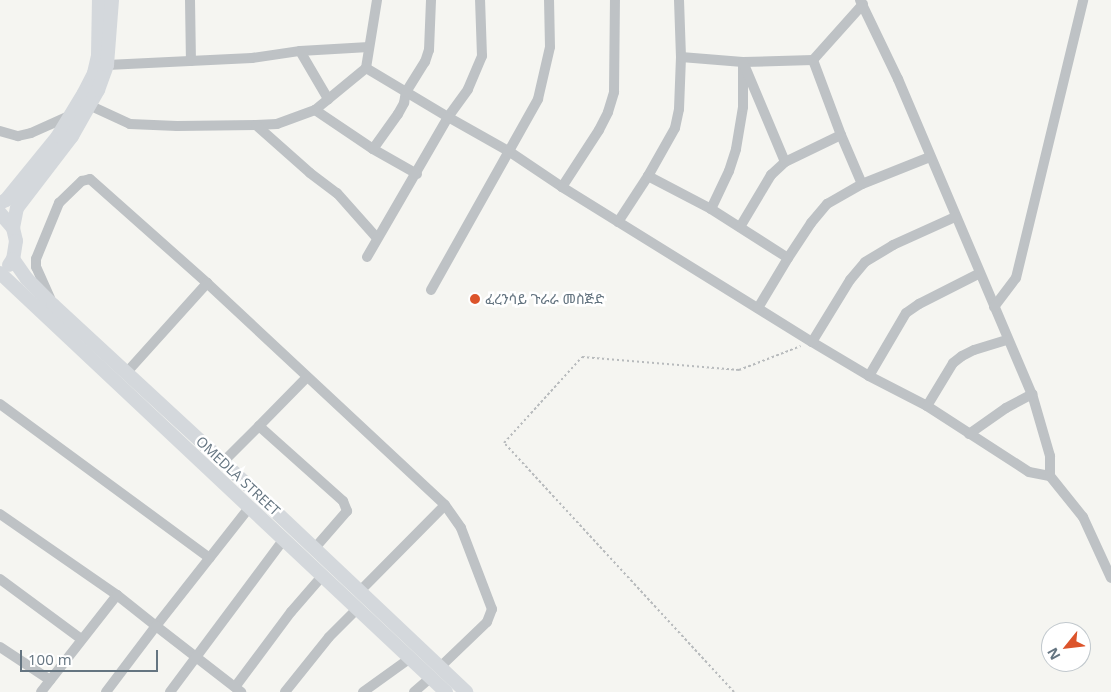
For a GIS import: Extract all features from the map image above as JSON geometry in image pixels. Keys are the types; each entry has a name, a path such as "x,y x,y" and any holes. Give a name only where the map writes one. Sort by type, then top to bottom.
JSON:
{"main road":[{"path":"0,203 6,200 58,136 94,73 100,36 100,0 126,0"},
{"path":"0,273 13,259 16,241 13,228 17,208 72,136 90,106 107,65 112,0"},
{"path":"0,213 13,228"},
{"name":"OMEDLA STREET","path":"13,259 27,279 53,305 224,462 359,592 435,672 446,692"},
{"name":"OMEDLA STREET","path":"0,273 358,608 409,659 435,672 466,692"}],"street":[{"path":"190,0 192,61"},
{"path":"90,106 130,124 177,126 277,124 315,110 366,68 377,0"},
{"path":"372,149 398,114 404,103 406,92 425,62 429,50 431,0"},
{"path":"367,257 417,174 439,128 468,89 482,56 480,0"},
{"path":"431,290 538,100 544,82 550,47 549,0"},
{"path":"562,187 599,130 608,112 614,92 615,0"},
{"path":"618,222 648,176 675,128 680,108 679,0"},
{"path":"994,307 1016,278 1083,0"},
{"path":"681,57 743,62 813,60 862,2 898,79 1007,340 1032,394 1050,456 1050,476 1083,517 1111,578"},
{"path":"107,65 252,58 300,51 369,47"},
{"path":"300,51 328,99"},
{"path":"813,60 841,135 862,184"},
{"path":"743,62 786,162"},
{"path":"711,208 729,171 736,149 743,107 743,62"},
{"path":"366,68 510,152 562,187 812,342 869,376 927,406 1029,472 1050,476"},
{"path":"315,110 372,149 417,174"},
{"path":"0,131 18,136 31,133 72,114"},
{"path":"256,125 310,173 337,193 377,238"},
{"path":"740,227 771,175 786,162 841,135"},
{"path":"758,308 810,223 827,204 862,184 930,157"},
{"path":"648,176 711,208 788,258"},
{"path":"53,305 36,267 36,259 59,203 82,181 90,179 207,283 306,378 445,506 461,528 470,546 492,608 487,622 414,692"},
{"path":"812,342 850,280 865,262 894,245 955,217"},
{"path":"869,376 906,312 980,273"},
{"path":"126,372 207,283"},
{"path":"927,406 953,363 974,350 1007,340"},
{"path":"224,462 306,378"},
{"path":"969,434 1006,408 1032,394"},
{"path":"0,404 210,558"},
{"path":"259,426 347,506 347,511 314,549"},
{"path":"359,592 445,506"},
{"path":"106,692 250,508"},
{"path":"0,514 117,595 238,690 291,612 323,575"},
{"path":"170,692 284,539"},
{"path":"0,579 81,639"},
{"path":"41,692 117,595"},
{"path":"285,692 329,637 358,608"},
{"path":"0,647 50,680"},
{"path":"363,692 409,659"}],"path":[{"path":"734,692 504,443 582,357 739,370 812,342"}],"place":[{"name":"ፈረንሳይ ጉራራ መስጅድ","path":"475,299"}]}
